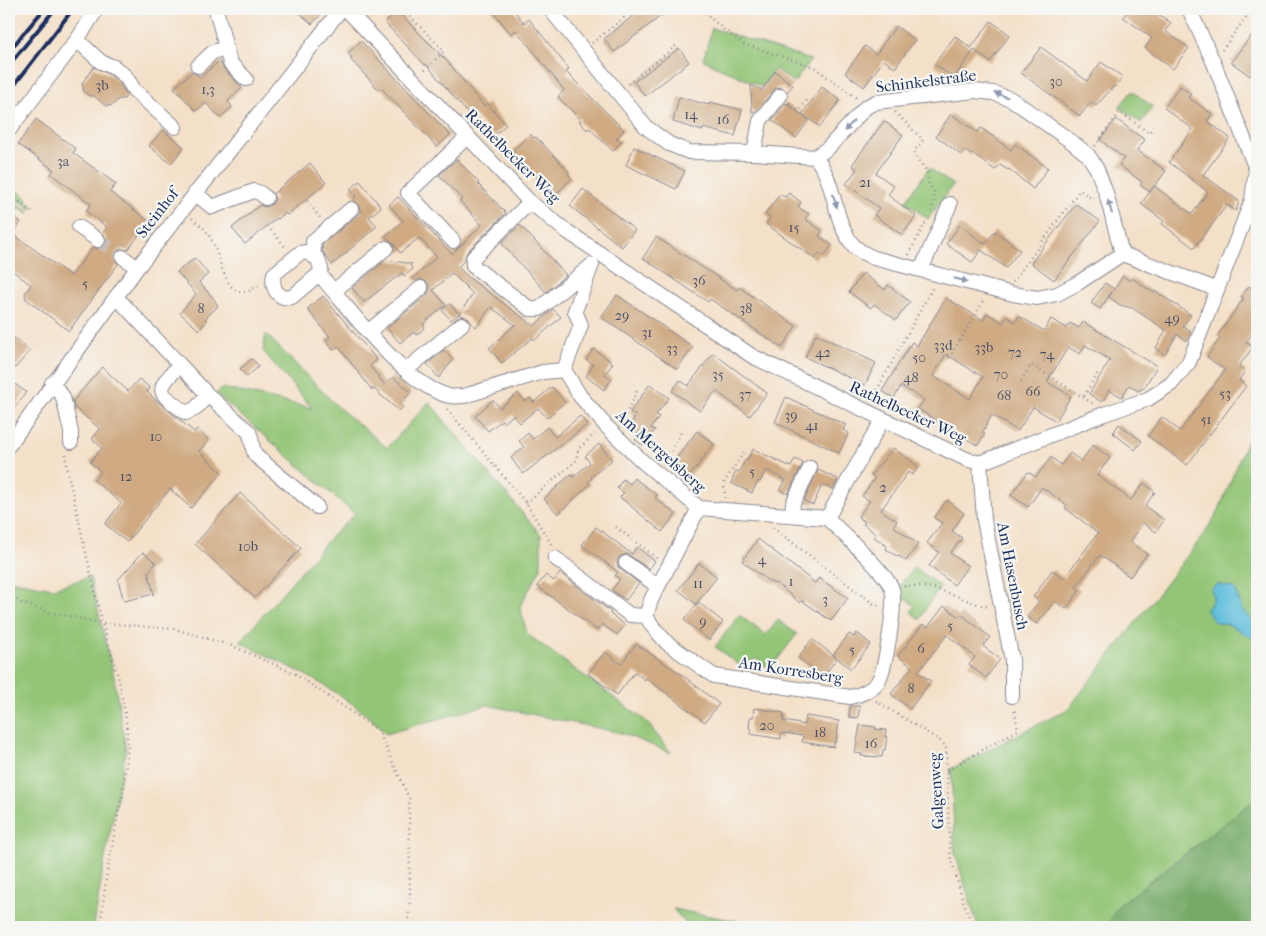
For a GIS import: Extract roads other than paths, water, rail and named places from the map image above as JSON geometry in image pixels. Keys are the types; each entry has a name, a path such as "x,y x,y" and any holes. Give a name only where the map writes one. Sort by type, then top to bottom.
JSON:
{"street":[{"path":"9,130 98,9"},
{"path":"216,9 230,63 246,79"},
{"name":"Steinhof","path":"9,445 52,383 181,210 341,9"},
{"name":"Rathelbecker Weg","path":"346,9 530,202 565,230 595,259 752,356 966,459 980,463"},
{"path":"550,9 646,127 669,144 689,152 754,153 815,158 826,171 845,232 855,246 874,258 994,289 1037,298 1057,294 1122,254 1216,289"},
{"path":"980,463 1104,414 1148,399 1172,384 1189,362 1252,200 1256,169 1213,61 1189,9"},
{"path":"78,38 101,62 114,67 126,77 134,90 175,127"},
{"path":"198,66 212,52 226,48"},
{"name":"Schinkelstraße","path":"815,158 828,148 866,107 876,102 975,91 993,93 1011,99 1088,155 1106,193 1122,254"},
{"path":"754,153 760,121 780,96"},
{"path":"453,241 408,193 467,137"},
{"path":"195,193 212,207 254,191 266,198"},
{"path":"530,202 472,258 473,266 530,309 539,309 595,259"},
{"path":"921,270 950,204"},
{"path":"314,255 313,241 351,209"},
{"path":"79,227 98,240"},
{"path":"334,292 386,248"},
{"path":"306,252 314,255 321,264 319,274 292,297 287,298 276,293 273,281 274,274 300,253 306,252"},
{"path":"123,257 137,268"},
{"path":"319,274 368,332 406,370 430,388 452,397 464,396 543,372 564,370 581,325 575,311 595,259"},
{"path":"368,332 421,288"},
{"path":"115,298 123,304 208,395 249,432 256,456 317,506"},
{"path":"406,370 462,324"},
{"path":"180,366 163,383 162,389 165,397 186,413 195,409 208,395"},
{"name":"Am Mergelsberg","path":"564,370 580,396 609,429 656,473 699,508 827,518"},
{"path":"52,383 63,397 71,432 71,442"},
{"path":"827,518 883,419"},
{"name":"Am Hasenbusch","path":"980,463 984,520 1012,660 1012,696"},
{"path":"792,515 793,503 810,468"},
{"path":"555,558 630,615 646,616 657,586 699,508"},
{"name":"Am Korresberg","path":"646,616 667,643 714,676 850,697 866,692 875,685 884,666 893,608 892,589 884,575 827,518"},
{"path":"626,563 657,586"}],"water":[{"path":"1218,584 1233,588 1236,591 1242,610 1257,626 1257,641 1230,625 1215,622 1206,610 1214,598 1211,589"}],"tunnel":[{"path":"98,240 123,257"}],"railway":[{"path":"9,51 44,9"},
{"path":"9,65 55,9"},
{"path":"9,92 73,9"}]}
